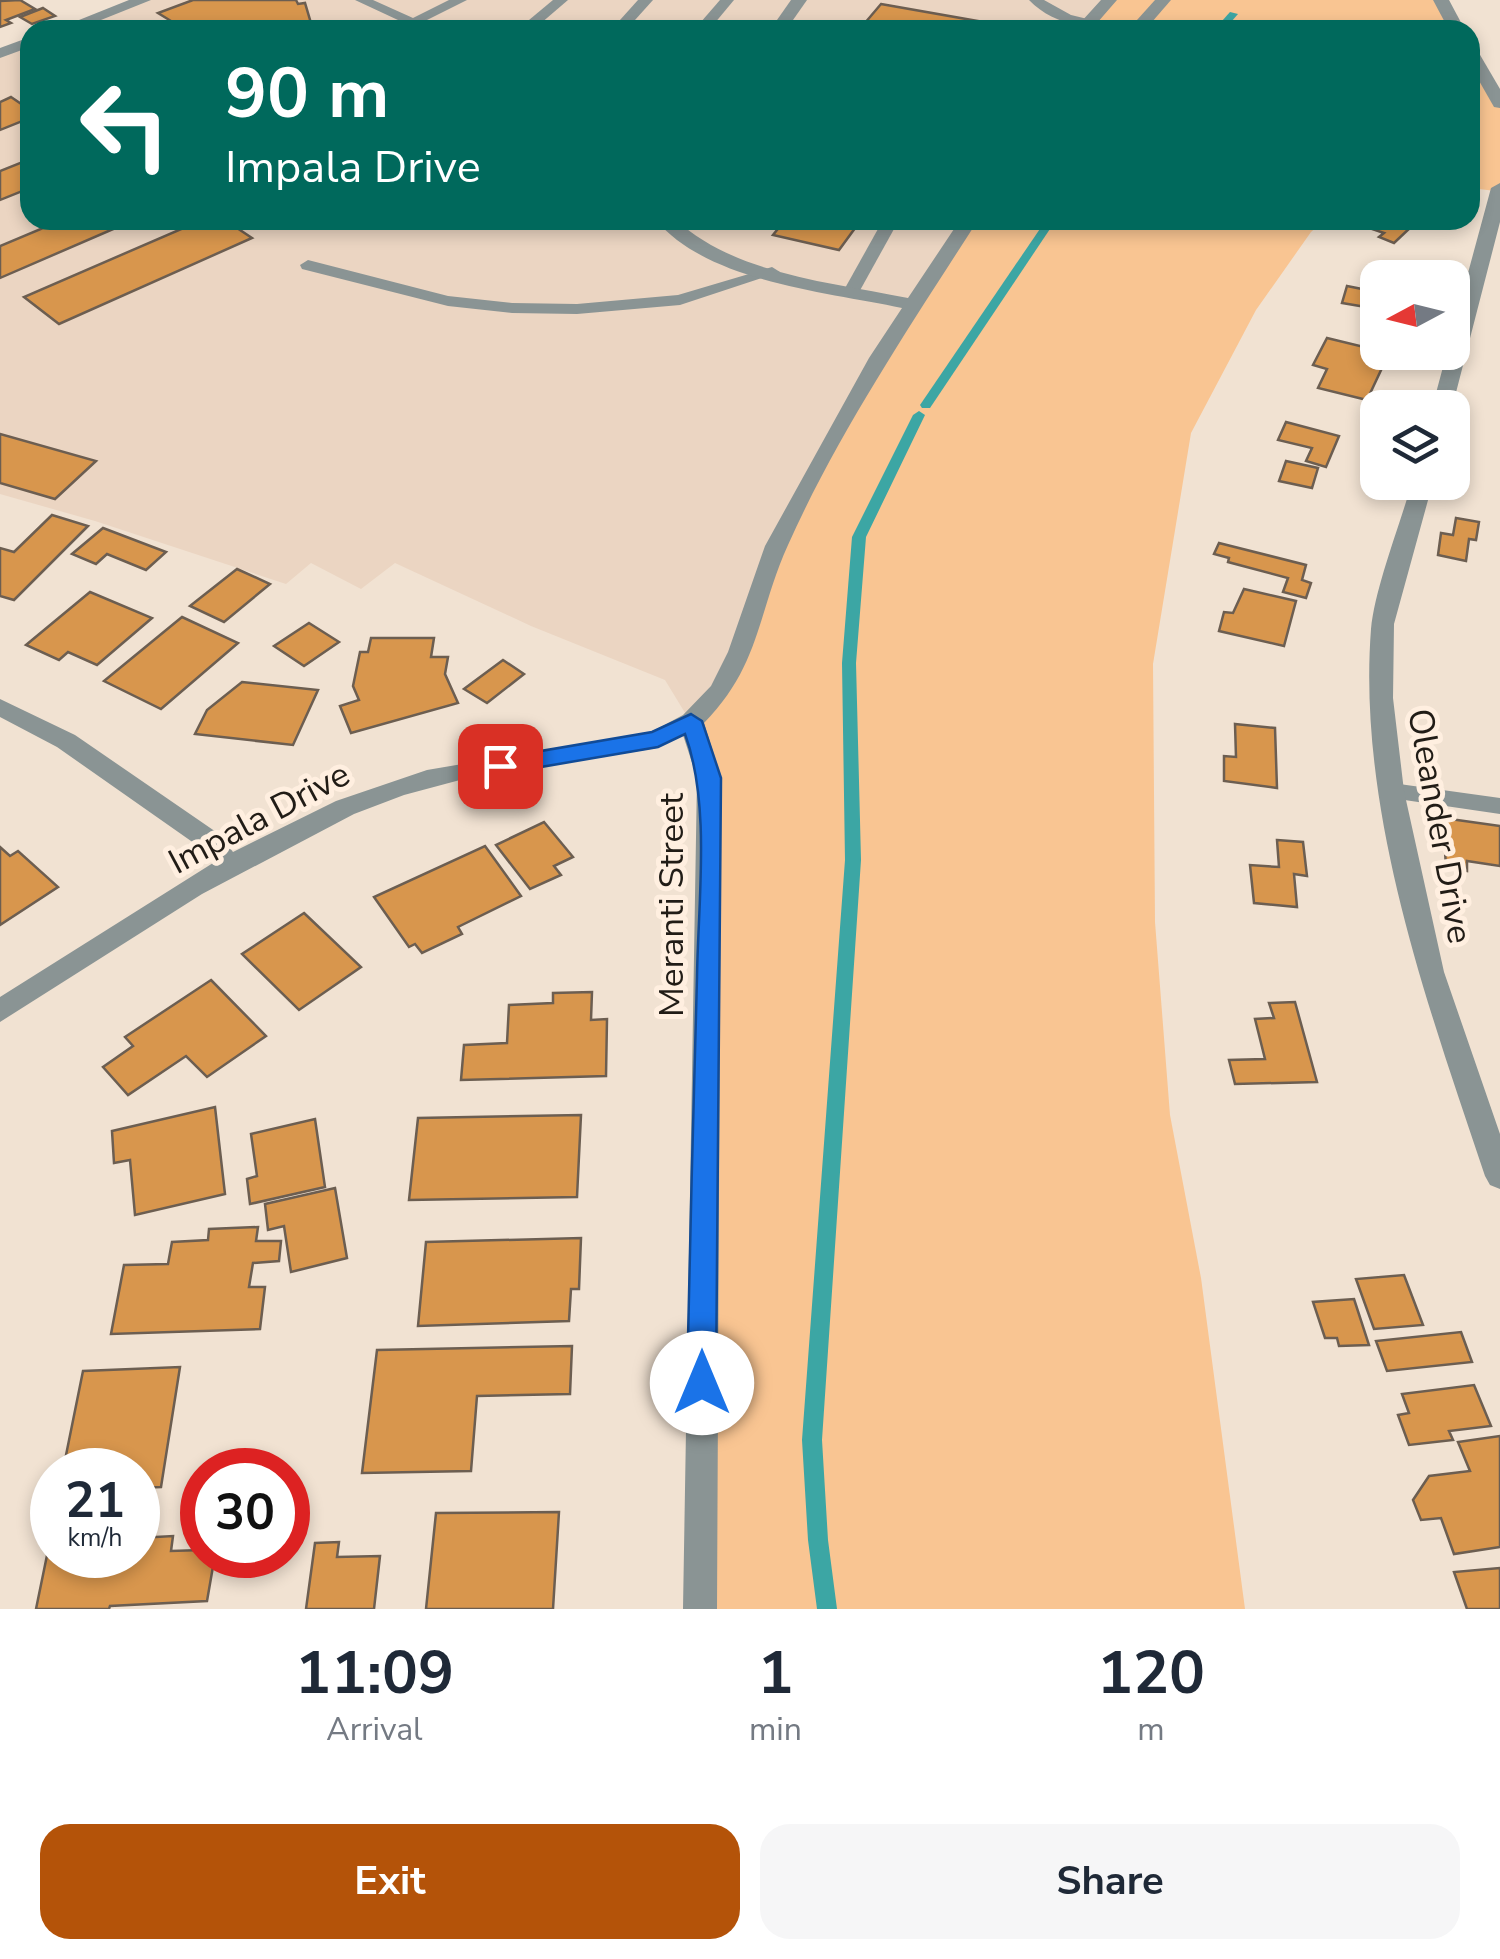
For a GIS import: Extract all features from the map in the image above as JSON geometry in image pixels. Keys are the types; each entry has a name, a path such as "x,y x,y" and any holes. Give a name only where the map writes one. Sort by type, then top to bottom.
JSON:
{"street":[{"path":"89,20 143,0"},
{"path":"1094,20 1109,0"},
{"path":"1145,20 1163,0"},
{"path":"1480,69 1500,103"},
{"path":"1447,390 1500,188"},
{"path":"676,230 696,248 772,272 914,305"},
{"path":"691,721 721,691 740,652 776,546 879,358 963,230"},
{"name":"Oleander Drive","path":"1418,500 1383,624 1381,698 1392,790 1430,972 1500,1176"},
{"path":"0,708 66,740 210,841 230,866"},
{"name":"Impala Drive","path":"0,1011 230,866 315,820 399,787 658,739 691,721"},
{"name":"Meranti Street","path":"691,721 710,778 700,1609"}],"lane":[{"path":"362,0 406,20"},
{"path":"419,20 460,0"},
{"path":"536,20 561,0"},
{"path":"627,20 646,0"},
{"path":"709,20 727,0"},
{"path":"1036,0 1070,20"},
{"path":"852,290 885,230"},
{"path":"308,266 448,300 512,308 577,310 680,300 772,272"},
{"path":"1392,790 1500,806"}],"shaded area":[{"path":"144,0 1108,0 1095,20 90,20"},
{"path":"1108,0 1440,0 1451,20 1095,20"},
{"path":"20,46 20,230 963,230 738,651 690,721 665,680 531,626 395,563 361,589 311,563 286,584 0,494 0,53"},
{"path":"1480,70 1500,105 1500,184 1496,191 1480,189"},
{"path":"962,230 1313,230 1256,310 1191,433 1153,664 1155,922 1170,1115 1201,1278 1245,1609 698,1609 709,778 690,721 720,690 774,546"}],"building":[{"path":"20,0 35,9 6,20 11,23 0,27 0,1"},
{"path":"193,0 296,0 298,4 305,3 310,20 169,20 158,13"},
{"path":"881,4 972,20 867,20"},
{"path":"43,8 55,16 44,20 20,17"},
{"path":"11,97 20,103 20,122 0,130 0,102"},
{"path":"20,163 20,192 0,200 0,171"},
{"path":"38,230 111,230 0,278 0,246"},
{"path":"179,230 240,230 252,238 59,324 24,297"},
{"path":"777,230 854,230 839,250 773,235"},
{"path":"1375,230 1408,230 1394,243 1379,237 1384,233"},
{"path":"1347,286 1360,289 1360,306 1342,303"},
{"path":"1327,338 1360,346 1360,370 1381,370 1372,390 1360,390 1360,398 1318,388 1327,369 1313,365"},
{"path":"1286,422 1339,436 1326,467 1306,461 1312,448 1278,440"},
{"path":"0,434 96,461 55,499 0,483"},
{"path":"1286,461 1318,468 1312,488 1279,481"},
{"path":"52,515 88,526 14,600 0,596 0,548 14,552"},
{"path":"1456,518 1479,522 1476,540 1469,539 1466,561 1438,555 1441,533 1453,535"},
{"path":"103,528 166,552 146,570 107,554 96,564 72,554"},
{"path":"1219,543 1306,565 1302,580 1311,583 1306,598 1283,592 1288,578 1228,562 1229,558 1214,554"},
{"path":"237,569 270,584 224,622 190,606"},
{"path":"1244,589 1296,601 1284,646 1219,631 1224,612 1233,613"},
{"path":"90,592 152,618 97,665 68,652 59,660 26,645"},
{"path":"182,617 238,643 161,709 104,681"},
{"path":"309,623 339,642 304,666 274,646"},
{"path":"371,638 434,638 431,657 448,657 445,674 458,703 351,733 340,706 359,700 353,686 360,652 368,652"},
{"path":"503,660 524,674 487,703 464,689"},
{"path":"242,682 318,690 293,745 195,734 207,710"},
{"path":"1235,724 1275,728 1277,788 1224,781 1224,756 1236,757"},
{"path":"1443,818 1500,826 1500,866 1467,861 1467,871 1446,867"},
{"path":"544,822 573,857 554,866 561,875 530,889 496,845"},
{"path":"1277,840 1303,842 1307,876 1294,874 1297,907 1254,903 1250,865 1279,867"},
{"path":"485,846 521,896 458,927 462,934 422,953 415,944 409,947 374,897"},
{"path":"0,847 10,856 18,851 58,887 0,925"},
{"path":"304,913 361,967 299,1010 242,954"},
{"path":"211,980 266,1036 207,1077 186,1056 128,1095 103,1067 133,1046 125,1037"},
{"path":"592,992 591,1020 607,1019 606,1076 461,1080 464,1045 507,1043 509,1005 553,1003 553,993"},
{"path":"1295,1002 1317,1082 1235,1084 1229,1060 1265,1059 1255,1019 1274,1018 1269,1003"},
{"path":"215,1107 225,1194 135,1215 130,1160 114,1163 112,1131"},
{"path":"581,1115 577,1197 409,1200 418,1118"},
{"path":"315,1119 325,1187 250,1204 247,1179 257,1176 251,1134"},
{"path":"335,1188 347,1258 291,1272 284,1226 268,1230 265,1204"},
{"path":"258,1227 256,1241 281,1241 279,1261 253,1263 249,1287 265,1287 260,1329 111,1334 124,1265 168,1264 172,1242 208,1240 209,1229"},
{"path":"581,1238 579,1289 571,1289 569,1321 418,1326 426,1242"},
{"path":"1404,1275 1423,1325 1374,1329 1356,1279"},
{"path":"1354,1299 1369,1345 1339,1346 1337,1338 1325,1338 1313,1302"},
{"path":"1461,1332 1472,1362 1387,1371 1376,1341"},
{"path":"572,1346 570,1394 477,1396 471,1471 362,1473 377,1350"},
{"path":"180,1367 161,1487 160,1448 67,1448 83,1371"},
{"path":"1474,1385 1491,1426 1449,1431 1453,1440 1409,1445 1398,1415 1409,1413 1402,1394"},
{"path":"1500,1436 1500,1547 1454,1554 1441,1518 1421,1520 1413,1500 1429,1476 1470,1471 1458,1442"},
{"path":"559,1512 553,1609 426,1609 436,1513"},
{"path":"173,1536 171,1551 180,1551 180,1578 211,1578 207,1601 109,1609 36,1609 42,1578 160,1578 160,1537"},
{"path":"339,1542 337,1557 380,1556 374,1609 306,1609 315,1543"},
{"path":"1500,1568 1500,1609 1467,1609 1454,1572"}],"waterway":[{"path":"1228,20 1233,14"},
{"path":"926,405 1044,230"},
{"path":"827,1609 812,1440 853,860 849,663 859,537 919,415"}],"route":[{"path":"500,766 658,739 691,721 702,750 710,778 710,887 702,1383"}]}
